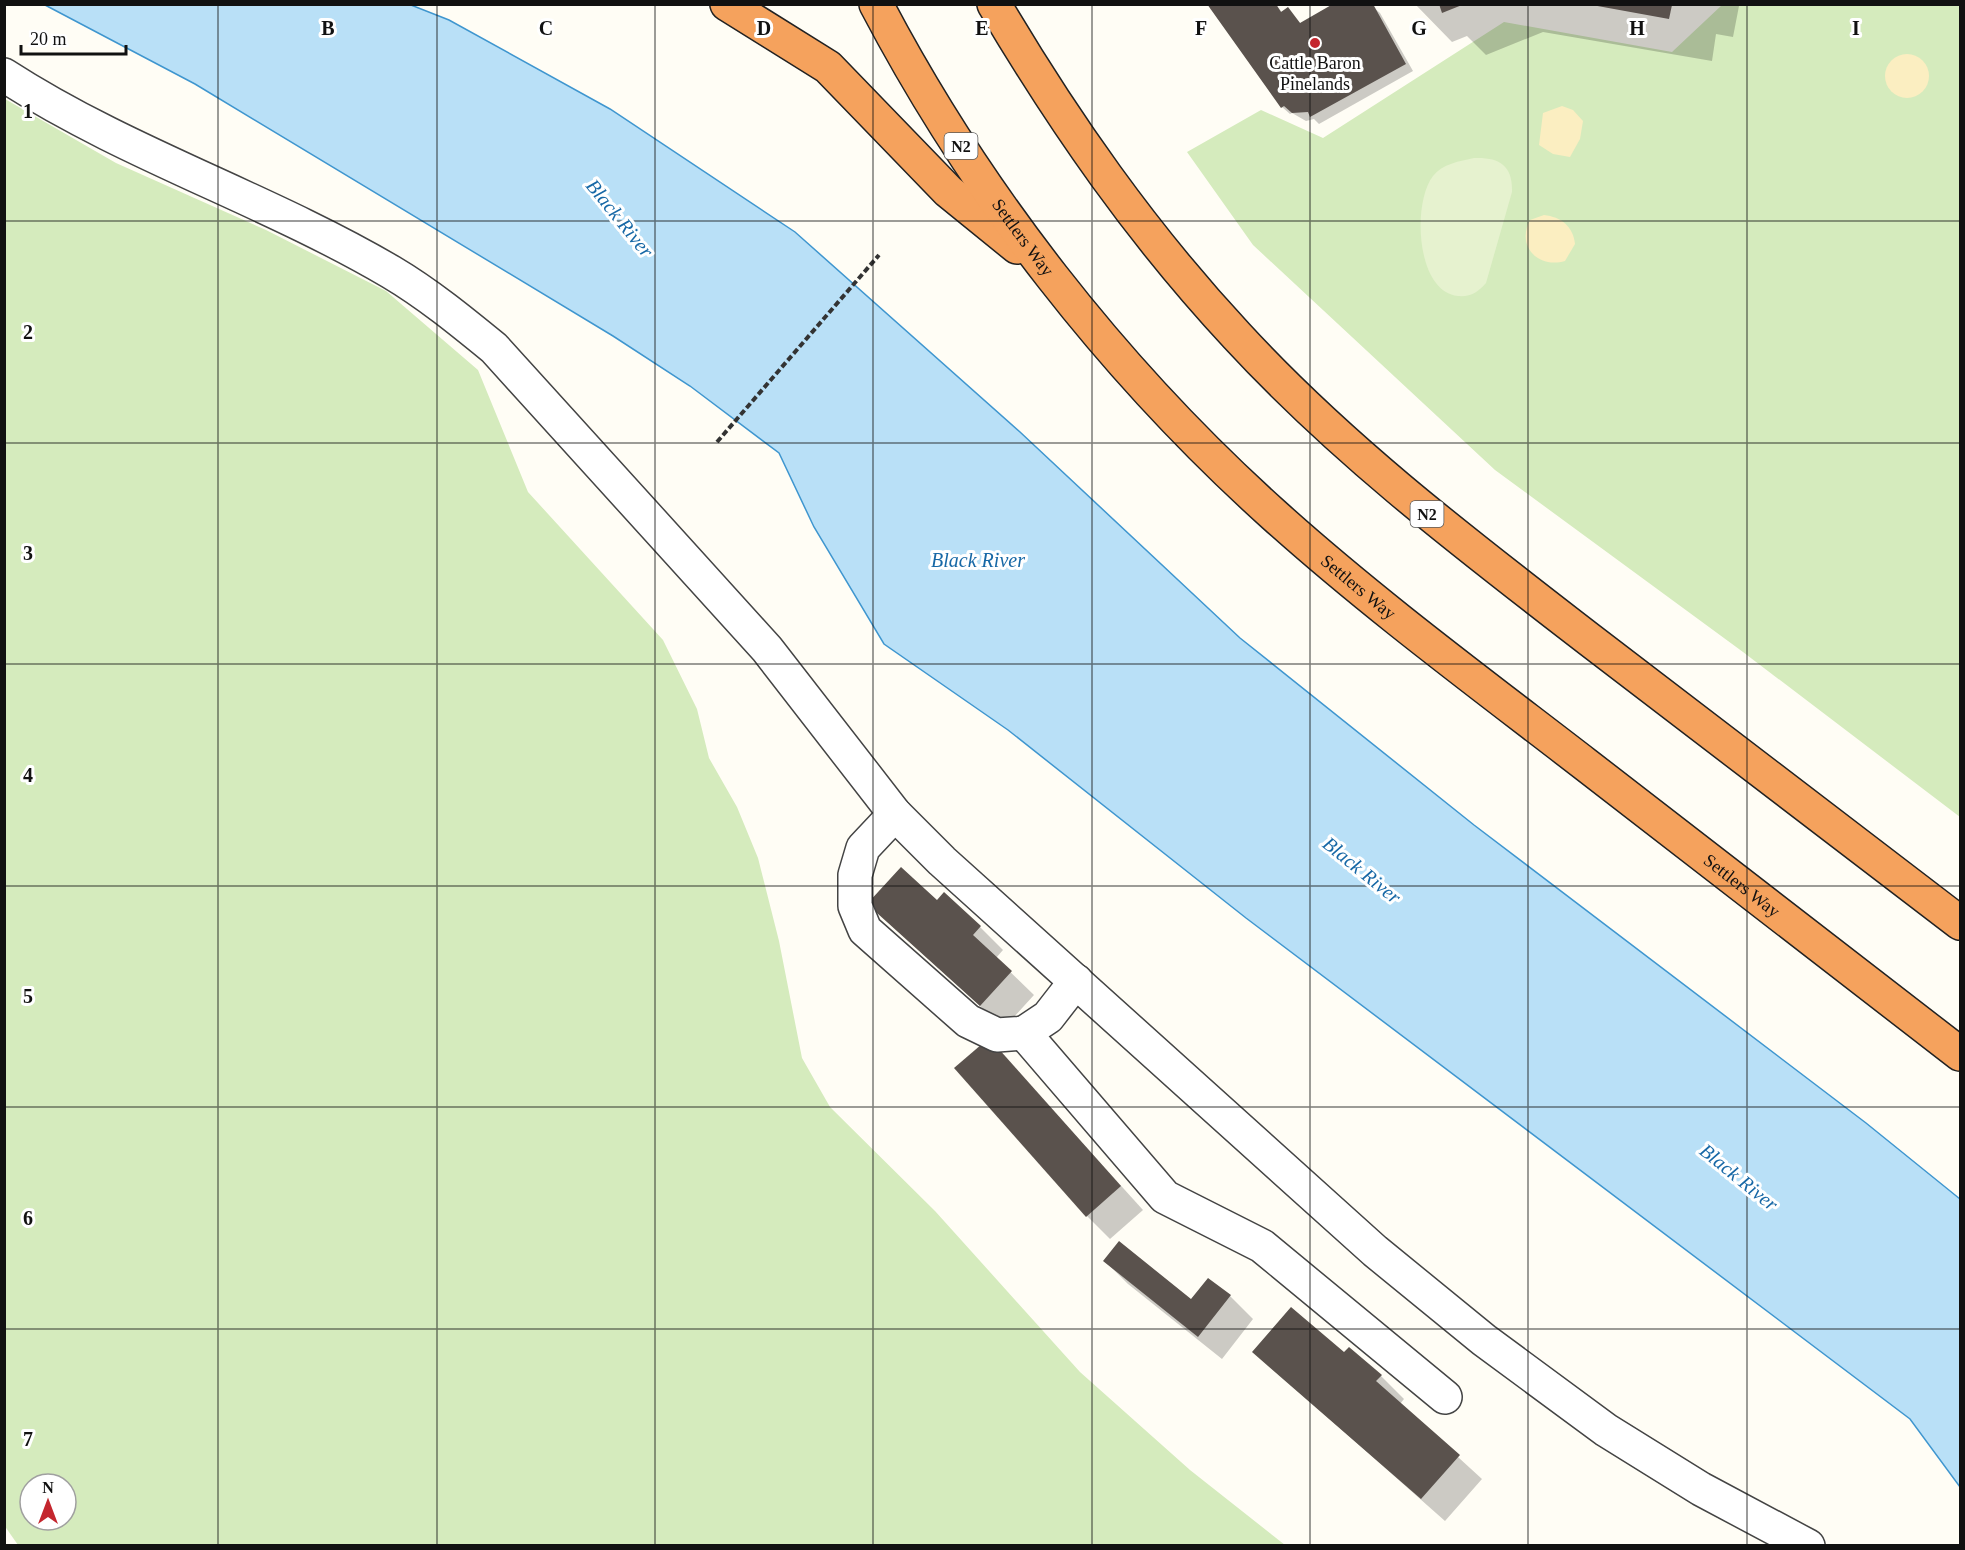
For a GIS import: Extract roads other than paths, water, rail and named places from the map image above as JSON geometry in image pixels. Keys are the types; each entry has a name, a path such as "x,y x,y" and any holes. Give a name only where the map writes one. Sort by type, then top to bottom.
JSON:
{"highway":[{"path":"727,4 828,67 948,191 1058,281"},
{"name":"Settlers Way","path":"876,4 969,159 1058,281 1115,351 1179,421 1271,513 1417,635 1960,1054"},
{"name":"N2","path":"994,4 1046,93 1127,206 1238,338 1326,425 1426,513 1960,923"}],"lane":[{"path":"4,75 146,151 273,210 392,272 446,309 494,348 767,649 895,814 942,861 1375,1251 1484,1340 1606,1430 1701,1489 1808,1545"},
{"path":"895,814 862,848 855,875 855,906 866,930 968,1021 997,1035 1024,1033 1048,1017 1076,981"},
{"path":"1024,1033 1165,1197 1262,1246 1445,1397"}],"water":[{"name":"Black River","path":"45,5 411,5 449,20 610,109 795,232 1020,432 1240,638 1474,825 1866,1123 1960,1199 1960,1487 1910,1419 1246,918 1008,730 884,644 814,527 779,453 690,386 613,336 195,84"}],"place":[{"name":"Cattle Baron Pinelands","path":"1315,43"}]}
